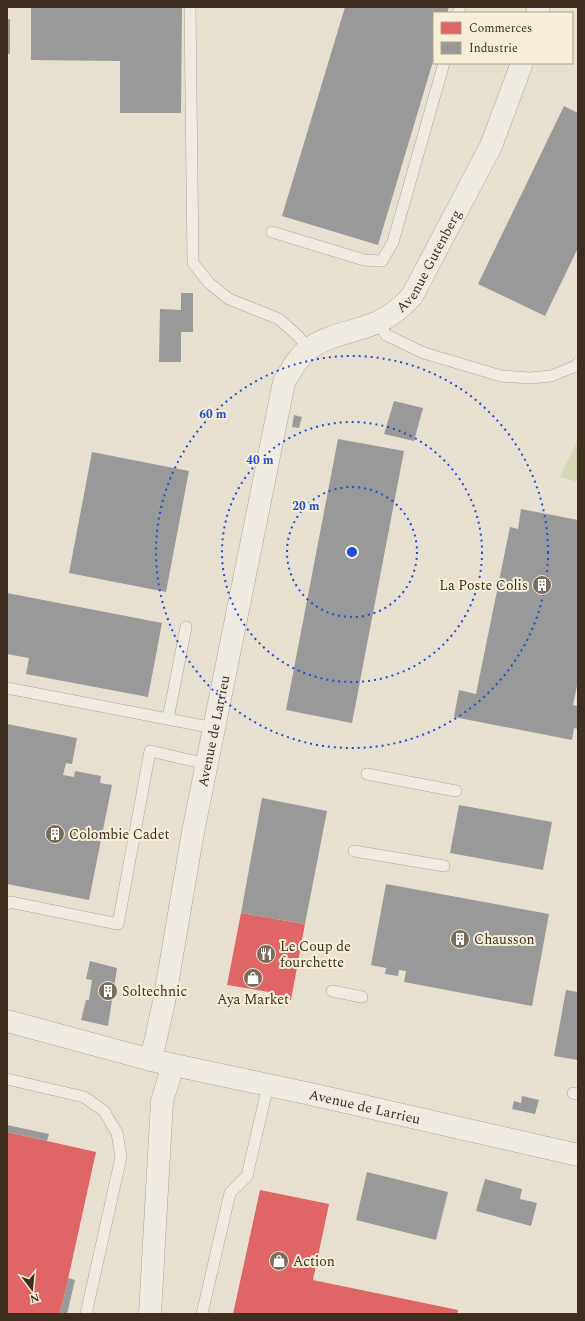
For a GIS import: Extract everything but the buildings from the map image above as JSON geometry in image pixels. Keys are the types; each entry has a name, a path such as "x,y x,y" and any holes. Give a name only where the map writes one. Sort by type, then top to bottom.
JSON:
{"street":[{"name":"Avenue Gutenberg","path":"279,403 284,382 297,362 309,349 337,335 378,322 398,310 412,296 490,146 522,64"},
{"name":"Avenue de Larrieu","path":"151,1060 162,1009 214,728 279,403"},
{"name":"Avenue de Larrieu","path":"7,1021 151,1060 578,1155"},
{"path":"150,1314 162,1101 173,1065"}],"lane":[{"path":"190,7 194,263 209,283 224,295 230,299 279,319 298,336 309,349"},
{"path":"272,232 364,260 382,261 393,242 444,64"},
{"path":"378,322 386,335 424,353 501,376 530,378 551,376 578,364"},
{"path":"168,719 186,627"},
{"path":"7,688 214,728"},
{"path":"7,904 10,902 118,924 150,751 207,764"},
{"path":"367,774 456,791"},
{"path":"354,851 444,866"},
{"path":"332,991 362,997"},
{"path":"7,1079 84,1097 104,1111 118,1133 121,1157 86,1314"},
{"path":"202,1314 230,1193 247,1176 268,1085"}],"green space":[{"path":"578,439 578,482 560,477"}],"place":[{"name":"La Poste Colis","path":"542,585"},
{"name":"Colombie Cadet","path":"55,834"},
{"name":"Chausson","path":"460,939"},
{"name":"Le Coup de fourchette","path":"266,954"},
{"name":"Aya Market","path":"253,978"},
{"name":"Soltechnic","path":"108,991"},
{"name":"Action","path":"279,1261"}]}
